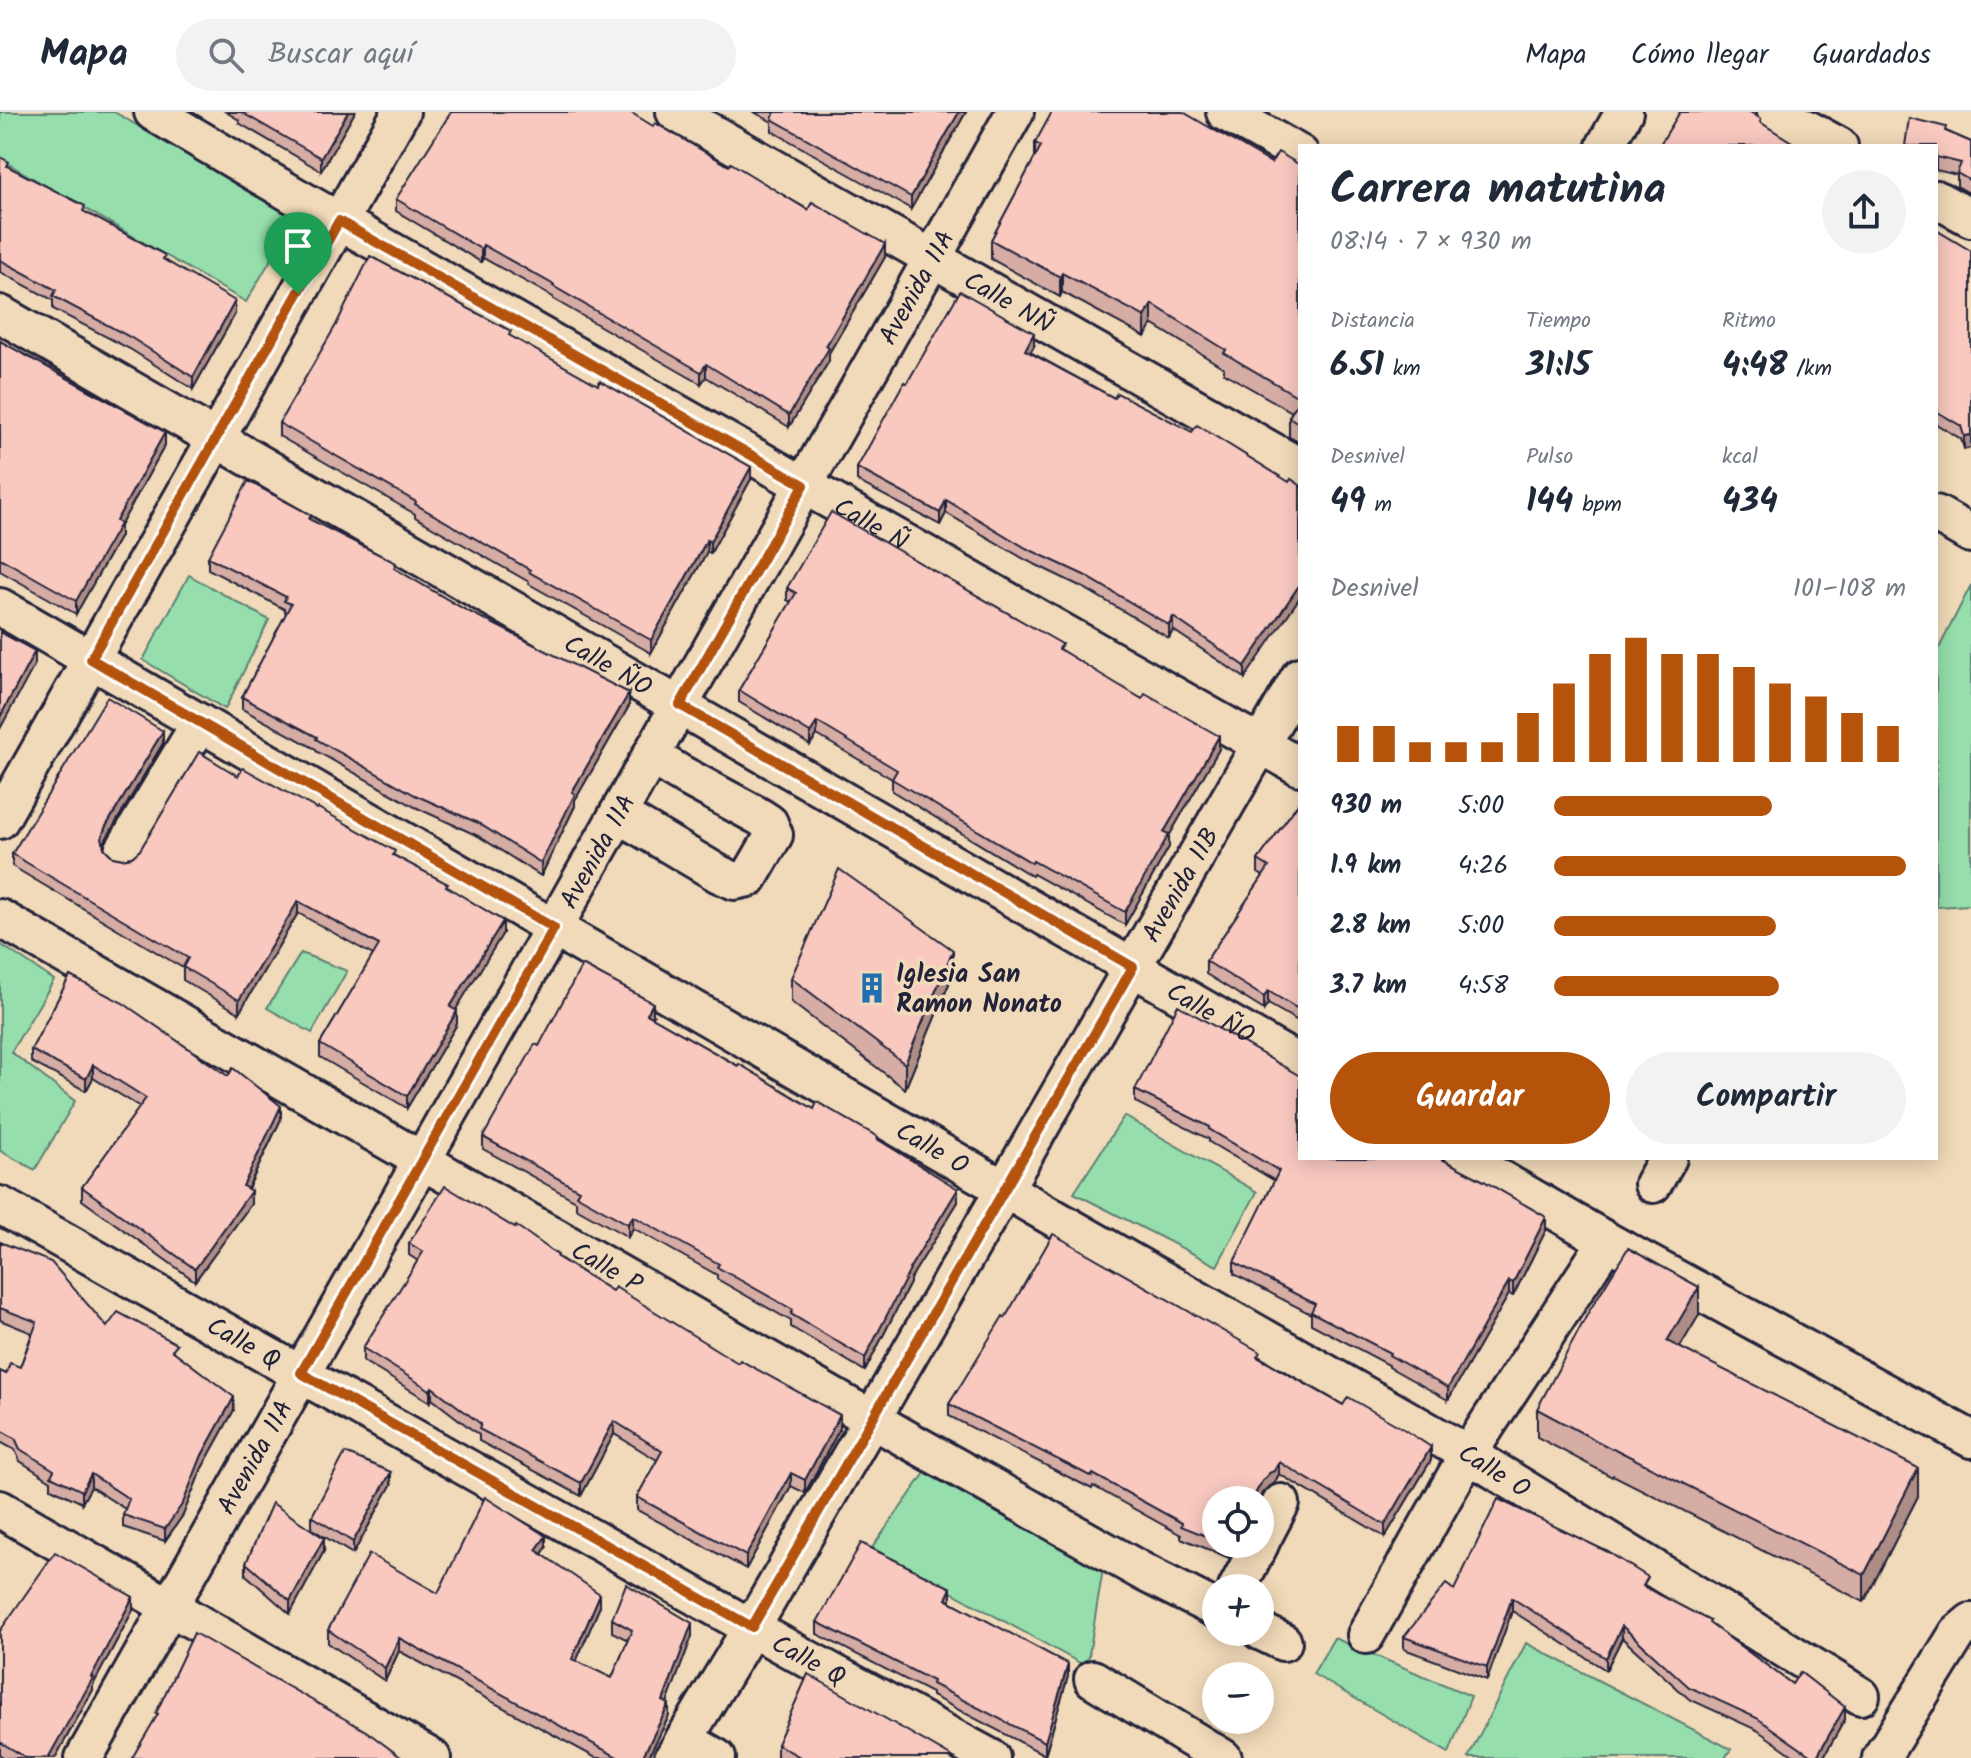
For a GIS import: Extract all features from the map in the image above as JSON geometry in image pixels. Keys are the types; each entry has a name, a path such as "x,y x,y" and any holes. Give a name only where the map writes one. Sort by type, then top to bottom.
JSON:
{"street":[{"name":"Calle Ñ","path":"153,112 339,221 1298,766"},
{"path":"0,820 401,112"},
{"name":"Calle NÑ","path":"675,112 1298,466"},
{"name":"Avenida 11A","path":"84,1758 1015,112"},
{"path":"1225,112 1298,153"},
{"path":"1606,144 1624,112"},
{"path":"1776,112 1835,144"},
{"path":"1938,200 1971,218"},
{"name":"Calle ÑO","path":"0,314 1298,1063"},
{"path":"1938,515 1971,534"},
{"name":"Calle O","path":"0,607 1468,1454 1861,1696"},
{"name":"Avenida 11B","path":"678,1748 752,1627 1298,679"},
{"path":"123,851 200,723"},
{"path":"618,814 735,881 749,878 774,835 769,823 760,817 651,756"},
{"name":"Calle P","path":"0,918 872,1419 1202,1602"},
{"path":"1467,1160 1607,1241 1971,1439"},
{"name":"Calle Q","path":"0,1205 991,1758"},
{"path":"1366,1635 1468,1454 1607,1241"},
{"path":"1274,1517 1281,1503"},
{"path":"0,1509 432,1758"},
{"path":"1881,1758 1958,1633 1971,1622"},
{"path":"1093,1679 1223,1758"},
{"path":"678,1748 717,1758"}],"green space":[{"path":"0,112 114,112 296,217 246,302 0,159"},
{"path":"189,575 269,620 225,709 143,660"},
{"path":"1971,585 1971,905 1938,907 1938,650"},
{"path":"0,944 54,980 11,1052 75,1101 35,1170 0,1151"},
{"path":"301,953 347,971 312,1033 267,1008"},
{"path":"1124,1116 1257,1192 1217,1266 1074,1193"},
{"path":"925,1473 1104,1563 1087,1667 872,1548"},
{"path":"1334,1638 1471,1696 1449,1753 1313,1674"},
{"path":"1526,1643 1731,1749 1725,1758 1468,1758"}],"building":[{"path":"241,112 348,112 321,158"},
{"path":"451,112 630,112 729,166 731,163 808,210 812,202 885,244 789,415 706,364 701,372 554,285 483,245 481,249 396,199"},
{"path":"775,112 959,112 911,197 772,119"},
{"path":"1052,112 1183,112 1271,163 1278,152 1298,164 1298,397 1224,353 1226,350 1152,304 1145,317 991,240 1041,146 1035,143"},
{"path":"1680,112 1750,112 1795,144 1660,144"},
{"path":"1909,118 1946,127 1945,131 1971,142 1971,181 1957,173 1961,163 1938,157 1938,144 1905,144"},
{"path":"0,157 9,162 7,166 85,206 83,211 165,255 163,259 235,301 193,377 130,337 53,296 56,290 0,260"},
{"path":"1938,231 1971,251 1971,435 1964,436 1961,426 1938,412"},
{"path":"370,256 511,331 509,335 598,385 600,381 751,467 651,640 529,572 279,423 336,325"},
{"path":"960,291 1034,333 1025,350 1114,398 1117,393 1192,432 1197,425 1289,482 1291,479 1298,484 1298,587 1245,666 1173,617 1169,625 1084,575 1026,548 946,500 940,513 857,468 904,382 907,383"},
{"path":"0,341 165,432 116,521 120,524 76,601 0,558"},
{"path":"1298,401 1298,423 1289,417"},
{"path":"248,481 311,515 309,519 396,563 394,568 464,609 629,693 572,792 575,794 541,863 478,823 415,795 242,697 291,604 284,601 286,597 208,557"},
{"path":"831,512 1062,644 1059,649 1142,699 1145,694 1219,736 1164,832 1169,834 1125,912 1032,863 892,779 897,770 817,722 810,733 739,690 796,593 787,588"},
{"path":"0,632 35,651 0,717"},
{"path":"107,697 163,731 105,828 102,837 104,848 113,857 132,857 140,850 199,752 238,776 243,768 318,808 395,851 393,855 448,884 446,886 503,921 450,1007 457,1011 407,1096 320,1044 379,945 298,901 239,1000 183,967 188,958 12,854"},
{"path":"1298,804 1298,1009 1268,991 1264,997 1206,961 1269,867 1258,860"},
{"name":"Iglesia San Ramon Nonato","path":"839,869 953,950 905,1064 791,978"},
{"path":"582,965 653,1003 647,1014 814,1109 817,1102 958,1189 909,1269 865,1358 791,1314 793,1310 717,1267 719,1264 633,1216 628,1224 576,1195 579,1190 483,1137 535,1044 539,1046"},
{"path":"70,976 123,1003 228,1076 233,1068 281,1106 243,1186 251,1191 195,1269 82,1187 146,1098 93,1065 86,1079 31,1050"},
{"path":"1178,1005 1298,1075 1298,1160 1444,1160 1546,1217 1513,1283 1509,1281 1448,1388 1390,1353 1311,1312 1315,1304 1234,1262 1279,1171 1210,1127 1135,1090"},
{"path":"445,1186 521,1229 557,1257 612,1291 615,1287 738,1363 740,1360 840,1415 805,1480 791,1473 746,1556 637,1497 662,1451 614,1421 581,1483 479,1429 481,1424 432,1387 430,1390 363,1348 423,1252 409,1243"},
{"path":"1053,1234 1260,1352 1257,1357 1343,1405 1348,1397 1431,1447 1385,1525 1279,1462 1259,1486 1202,1486 1202,1534 1181,1526 1182,1523 1093,1474 1092,1477 949,1404 1003,1316 1005,1318"},
{"path":"0,1242 51,1262 107,1327 118,1312 177,1344 172,1350 234,1397 202,1455 183,1503 165,1529 123,1515 129,1499 91,1474 82,1491 51,1476 54,1470 20,1449 15,1438 0,1430 0,1371 6,1374 10,1363 20,1367 37,1322 0,1308"},
{"path":"1628,1248 1699,1287 1667,1341 1918,1468 1864,1575 1537,1409 1588,1313"},
{"path":"345,1453 391,1472 353,1542 312,1516"},
{"path":"485,1497 546,1536 536,1550 600,1594 572,1659 612,1678 632,1630 612,1619 626,1584 692,1623 663,1701 669,1704 642,1758 619,1758 399,1638 385,1668 328,1630 369,1554 438,1593"},
{"path":"1498,1499 1608,1552 1648,1577 1643,1586 1710,1621 1792,1684 1800,1672 1845,1707 1816,1758 1757,1718 1689,1687 1622,1626 1606,1658 1512,1598 1487,1667 1404,1637 1446,1584 1454,1590"},
{"path":"272,1503 324,1538 290,1601 246,1563"},
{"path":"861,1543 951,1588 946,1599 1068,1664 1045,1742 817,1622"},
{"path":"55,1552 133,1597 93,1678 48,1758 27,1758 0,1742 0,1631"},
{"path":"194,1633 366,1731 402,1758 132,1758 158,1714"},
{"path":"808,1674 954,1758 802,1758 777,1744"}],"place":[{"name":"Iglesia San Ramon Nonato","path":"872,988"}],"route":[{"path":"339,221 804,485 680,705 1133,967 752,1627 301,1373 554,928 91,659 298,294 339,221"}]}
